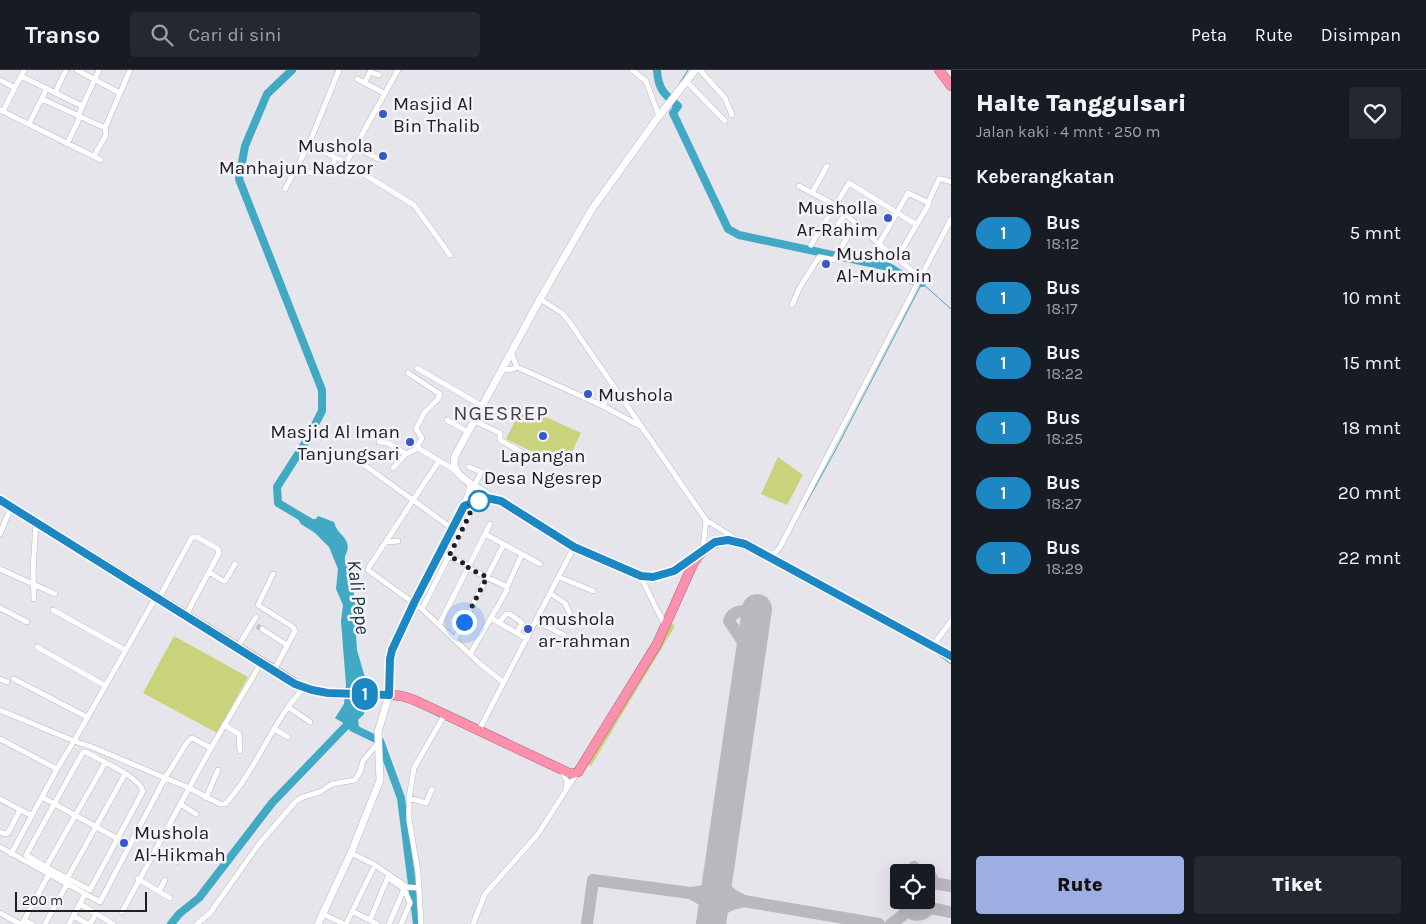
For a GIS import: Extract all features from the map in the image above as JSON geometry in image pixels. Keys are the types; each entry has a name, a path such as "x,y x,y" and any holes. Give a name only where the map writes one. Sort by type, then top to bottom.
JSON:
{"highway":[{"path":"940,70 951,86"},
{"path":"0,500 304,688 328,693 378,694 404,697 446,714 573,776 587,757 653,651 693,564 701,552 710,545 721,541 728,540 745,544 951,656"},
{"path":"558,768 567,769 577,766 587,757"}],"main road":[{"path":"695,70 659,116 592,209 510,353 454,461 456,471 473,485 574,547 641,576 653,577 674,571 701,552"},
{"path":"318,924 351,853 380,780 378,732 389,695 390,656 414,603 441,552 456,532 473,485"},
{"path":"467,505 487,498 501,501"}],"street":[{"path":"24,70 1,110 101,160"},
{"path":"55,92 66,70"},
{"path":"77,70 120,93"},
{"path":"67,144 82,106 100,70"},
{"path":"94,156 106,134 105,128 130,70"},
{"path":"285,189 309,144 339,70"},
{"path":"346,164 398,70"},
{"path":"632,70 646,81 659,116"},
{"path":"700,70 725,98 732,114"},
{"path":"365,82 370,72 380,75"},
{"path":"21,76 82,106"},
{"path":"357,79 384,93"},
{"path":"0,80 15,88"},
{"path":"686,81 725,121"},
{"path":"29,124 47,88"},
{"path":"42,98 105,128"},
{"path":"309,144 414,205 450,255"},
{"path":"355,147 379,159"},
{"path":"322,168 329,170 336,158"},
{"path":"812,193 826,166"},
{"path":"298,167 311,173"},
{"path":"897,258 917,225 939,179 951,182"},
{"path":"812,245 849,183 917,225"},
{"path":"798,186 835,205 855,224 920,276"},
{"path":"879,244 909,193 928,203"},
{"path":"838,224 845,215"},
{"path":"773,558 951,219"},
{"path":"792,305 800,287 819,257 833,260 855,224"},
{"path":"540,299 562,313 568,320 706,520 745,544"},
{"path":"510,353 517,367 604,406 642,427"},
{"path":"501,370 517,367"},
{"path":"417,368 482,406"},
{"path":"393,468 406,454 416,448 422,438 416,429 424,413 438,399 440,394 408,373"},
{"path":"604,406 613,386"},
{"path":"447,420 468,432"},
{"path":"474,420 500,434 500,440 522,452"},
{"path":"379,442 388,443 406,454"},
{"path":"416,448 456,471"},
{"path":"356,459 456,532 449,556 422,609"},
{"path":"439,461 369,566 368,571 422,609 454,640 504,683"},
{"path":"469,467 481,472 473,485"},
{"path":"0,534 11,506"},
{"path":"701,552 706,520"},
{"path":"34,599 36,522"},
{"path":"439,625 490,524"},
{"path":"485,534 540,564"},
{"path":"12,854 104,685 193,536 219,551 186,615"},
{"path":"386,542 398,542"},
{"path":"454,640 504,544"},
{"path":"479,730 574,547"},
{"path":"441,552 506,586"},
{"path":"470,654 508,590 506,586 522,554"},
{"path":"209,572 225,581 235,564"},
{"path":"0,569 55,594"},
{"path":"273,574 258,605 295,629 273,670"},
{"path":"641,576 666,625"},
{"path":"559,577 593,592"},
{"path":"551,594 565,603 570,614"},
{"path":"419,595 427,599"},
{"path":"0,608 28,622"},
{"path":"54,610 125,650"},
{"path":"500,623 506,614 510,614 522,623 517,633"},
{"path":"237,648 257,626 256,616"},
{"path":"491,618 527,639"},
{"path":"932,646 951,620"},
{"path":"536,621 564,635"},
{"path":"257,626 287,646"},
{"path":"38,647 104,685"},
{"path":"122,912 138,879 211,748 261,663"},
{"path":"0,679 7,682"},
{"path":"14,679 87,717"},
{"path":"0,710 189,788 220,804 226,803 250,772 288,707 304,688"},
{"path":"288,707 310,722"},
{"path":"401,924 410,905 416,859 411,835 409,798 414,768 446,714"},
{"path":"224,725 239,734 240,751"},
{"path":"274,729 288,737"},
{"path":"0,847 49,874 67,882 90,890 143,791 142,786 138,782 86,752 83,752 26,855 67,882 100,902 165,778 190,738 211,748"},
{"path":"0,739 57,769"},
{"path":"197,924 210,913 259,844 296,801 320,792 332,784 355,780 360,772 362,760 378,742"},
{"path":"46,867 105,763"},
{"path":"558,768 566,778 565,792"},
{"path":"206,798 218,770"},
{"path":"45,924 126,774"},
{"path":"473,924 485,894 538,834 573,776"},
{"path":"409,798 426,803 432,788"},
{"path":"42,798 118,839"},
{"path":"0,799 32,816"},
{"path":"180,804 196,814"},
{"path":"0,832 8,833 20,810"},
{"path":"167,828 183,835"},
{"path":"155,849 177,862 190,852"},
{"path":"351,853 375,865 389,876 411,888 421,924"},
{"path":"323,914 345,924 375,865"},
{"path":"22,923 49,874"},
{"path":"370,920 389,876"},
{"path":"138,879 170,898"},
{"path":"159,891 166,880"},
{"path":"389,924 411,888"},
{"path":"70,924 86,894"},
{"path":"80,904 112,924"},
{"path":"352,912 377,924"},
{"path":"0,913 22,923 32,924"},
{"path":"73,916 89,924 96,914"}],"green space":[{"name":"Lapangan Desa Ngesrep","path":"522,406 581,433 565,467 506,439"},
{"path":"778,457 803,475 787,505 761,494"},
{"path":"671,623 675,626 591,766 586,763"},
{"path":"174,636 248,677 217,733 143,693"}],"water":[{"path":"318,516 334,522 337,530 345,538 348,547 345,562 352,573 351,578 357,611 355,619 357,650 366,681 364,714 358,720 360,733 335,718 344,704 346,685 341,621 343,605 336,589 338,569 329,547 315,533 301,524 298,519 316,519"}],"waterway":[{"name":"Kali Pepe","path":"292,70 267,94 245,146 239,179 322,390 322,411 307,440 277,487 278,503 315,525"},
{"path":"657,70 660,87 678,106 673,113 728,229 739,235 889,267 910,280 922,283"},
{"path":"678,86 688,70"},
{"path":"803,509 922,283 951,309"},
{"path":"826,593 891,628"},
{"path":"930,649 951,664"},
{"name":"Kali Pepe","path":"171,924 179,914 199,898 272,803 347,725 350,717"},
{"path":"353,728 380,741 401,798 417,924"}],"taxiway":[{"path":"750,659 745,645 729,621 733,615 739,612 747,612 759,620 761,628 760,638 752,649"},
{"path":"718,876 728,891 744,901 879,924"},
{"path":"587,924 593,880 690,893 707,889 718,876"},
{"path":"935,883 951,886"},
{"path":"690,893 700,898 709,907 711,923"},
{"path":"711,923 724,908 744,901"},
{"path":"891,924 902,916 906,909"},
{"path":"908,912 920,915 929,909"},
{"path":"935,909 951,912"}],"runway":[{"path":"711,924 757,609"}],"tunnel":[{"path":"257,626 262,629"}],"bus line":[{"name":"1","path":"0,500 295,684 328,693 389,695 390,656 414,603 464,506 487,498 501,501 574,547 641,576 653,577 668,574 680,568 715,542 728,540 745,544 951,656"}],"place":[{"name":"Masjid Al Bin Thalib","path":"383,114"},
{"name":"Mushola Manhajun Nadzor","path":"383,156"},
{"name":"Musholla Ar-Rahim","path":"888,218"},
{"name":"Mushola Al-Mukmin","path":"826,264"},
{"name":"Mushola","path":"588,394"},
{"name":"Lapangan Desa Ngesrep","path":"543,436"},
{"name":"Masjid Al Iman Tanjungsari","path":"410,442"},
{"name":"mushola ar-rahman","path":"528,629"},
{"name":"Mushola Al-Hikmah","path":"124,843"}],"district":[{"name":"NGESREP","path":"501,413"}],"route":[{"path":"464,622 487,577 449,556 470,514 470,504 479,501"}]}
